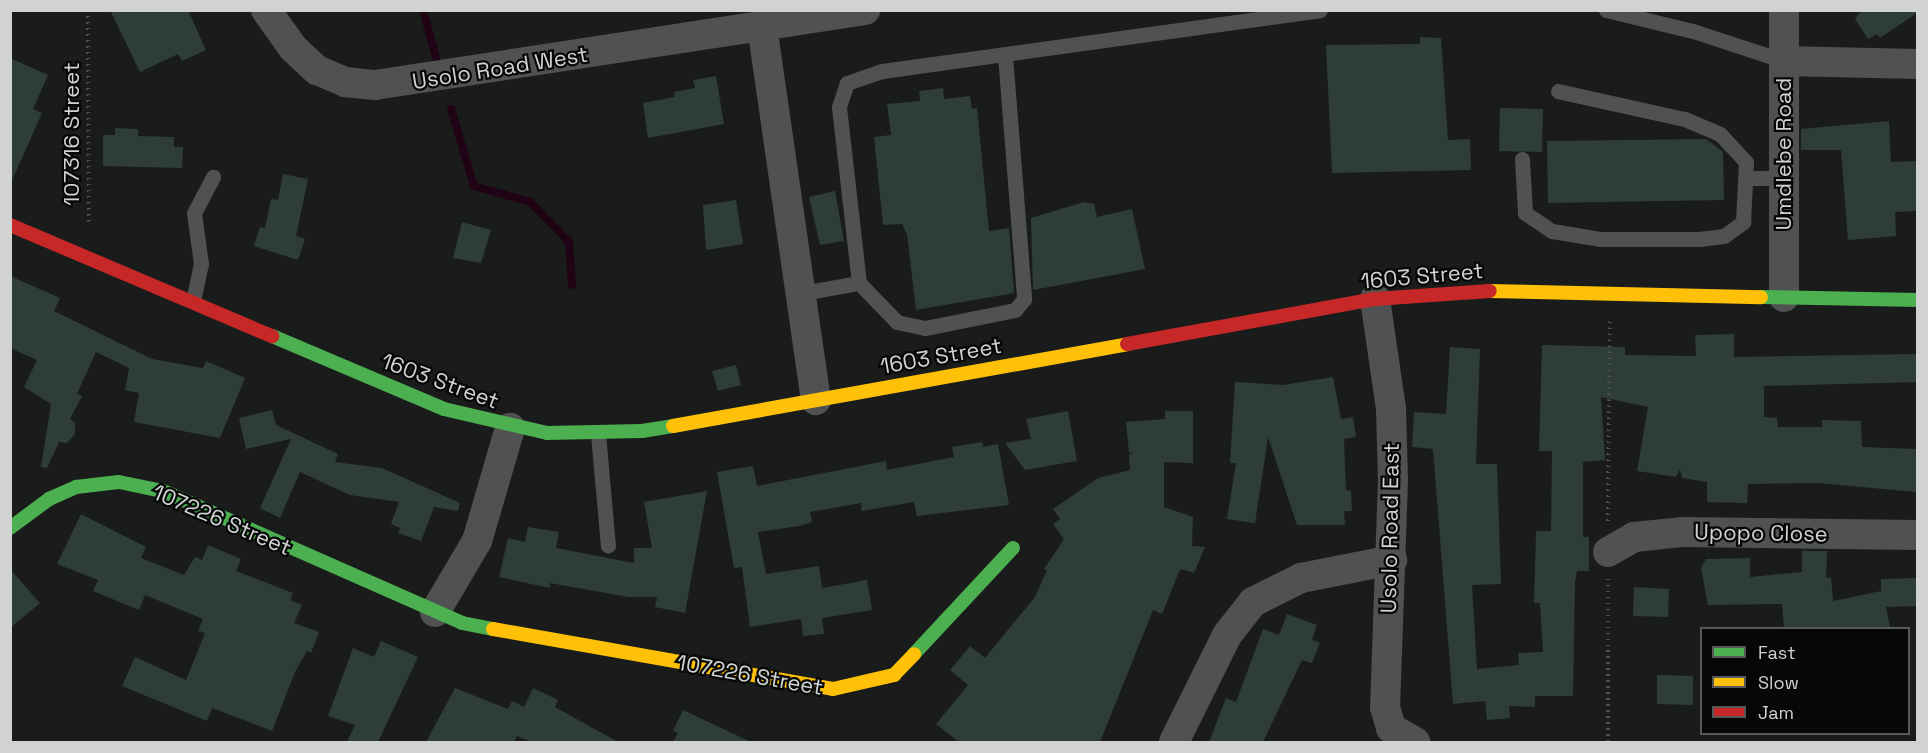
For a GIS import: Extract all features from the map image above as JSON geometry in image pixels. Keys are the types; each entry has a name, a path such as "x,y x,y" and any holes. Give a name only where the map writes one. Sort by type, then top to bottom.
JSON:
{"street":[{"name":"Usolo Road West","path":"266,10 293,48 317,70 345,82 375,85 865,10"},
{"name":"Umdlebe Road","path":"1784,10 1784,297"},
{"path":"762,26 816,400"},
{"path":"1784,62 1917,64"},
{"name":"1603 Street","path":"10,225 444,409 510,428 598,434 642,431 1376,299 1484,291 1917,300"},
{"name":"Usolo Road East","path":"1376,299 1391,409 1392,560 1385,707 1391,728 1415,742"},
{"path":"435,612 477,541 510,428"},
{"name":"107226 Street","path":"10,528 49,499 76,487 119,482 163,491 435,612 489,630 833,689 855,687 894,675 911,661 1013,548"},
{"name":"Upopo Close","path":"1608,552 1634,537 1682,532 1917,535"},
{"path":"1174,742 1227,635 1253,603 1301,578 1392,560"}],"lane":[{"path":"1005,55 1024,299 1015,310 913,327 885,314 859,283 839,107 848,83 882,71 1320,10"},
{"path":"1606,10 1693,31 1784,62"},
{"path":"1522,159 1522,206 1529,220 1552,231 1601,239 1724,236 1743,222 1748,178 1739,150 1720,134 1652,110 1558,91"},
{"path":"193,301 201,264 194,213 213,177"},
{"path":"1748,178 1785,178"},
{"path":"802,293 859,283"},
{"path":"598,434 608,546"}],"path":[{"name":"107316 Street","path":"88,10 89,257"}],"building":[{"path":"110,10 188,10 206,50 182,61 178,54 140,72"},
{"path":"1862,10 1917,10 1917,13 1880,38 1877,34 1868,39 1855,19"},
{"path":"1420,37 1441,38 1448,140 1470,139 1471,170 1332,173 1326,45 1420,44"},
{"path":"10,58 48,75 33,109 42,113 10,185"},
{"path":"716,76 724,124 648,138 643,103 675,97 674,92 695,88 693,80"},
{"path":"943,88 944,99 970,96 972,109 977,108 989,231 1009,228 1014,293 916,310 907,234 902,224 883,225 874,137 891,135 887,104 920,101 919,91"},
{"path":"1500,108 1543,109 1542,152 1499,151"},
{"path":"1889,121 1891,162 1917,161 1917,211 1895,212 1896,236 1848,240 1841,150 1801,150 1801,129"},
{"path":"115,128 138,129 138,136 174,137 174,147 183,147 182,168 103,166 103,135 115,135"},
{"path":"1706,139 1723,152 1724,200 1548,203 1547,141"},
{"path":"283,174 308,179 296,236 305,239 298,260 254,246 260,227 265,228 271,199 278,200"},
{"path":"835,191 844,241 820,245 809,197"},
{"path":"736,200 743,244 706,250 703,205"},
{"path":"1084,202 1094,204 1097,217 1132,209 1145,269 1033,290 1031,218"},
{"path":"462,222 491,230 481,263 453,258"},
{"path":"10,276 60,298 54,311 152,359 203,368 206,361 245,378 220,438 134,422 139,393 125,390 129,368 96,352 77,394 82,396 70,419 75,423 75,434 67,443 59,442 47,468 41,467 51,404 24,387 37,360 10,348"},
{"path":"1734,334 1734,357 1917,354 1917,382 1764,386 1764,417 1777,418 1778,427 1822,427 1822,420 1861,421 1862,447 1917,449 1917,492 1818,483 1748,484 1747,503 1707,502 1707,482 1682,478 1680,469 1676,477 1637,471 1648,407 1601,397 1605,460 1583,462 1583,537 1589,537 1589,571 1577,571 1575,582 1573,696 1535,696 1535,707 1509,706 1510,718 1487,720 1485,701 1453,704 1433,449 1412,447 1414,412 1446,414 1450,347 1480,349 1476,464 1497,464 1501,584 1472,585 1477,669 1519,665 1518,653 1543,652 1540,603 1534,603 1536,531 1551,531 1552,451 1539,451 1542,345 1625,347 1625,355 1696,356 1695,335"},
{"path":"736,365 741,385 718,391 712,371"},
{"path":"1333,377 1341,419 1353,417 1356,437 1344,439 1346,490 1351,491 1352,511 1344,511 1345,525 1297,525 1268,437 1255,523 1227,519 1236,463 1230,463 1235,382 1283,385"},
{"path":"272,410 276,425 338,454 335,462 382,468 460,503 458,511 434,507 421,541 398,533 400,528 391,524 399,502 350,495 300,472 280,518 260,508 291,439 246,449 239,418"},
{"path":"1068,411 1077,461 1025,470 1005,443 1031,439 1026,419"},
{"path":"1165,411 1193,411 1193,463 1164,462 1164,507 1193,517 1192,546 1205,547 1194,573 1181,569 1179,572 1162,614 1153,610 1100,742 959,742 936,724 968,685 950,670 970,646 985,658 1035,597 1047,570 1044,569 1064,539 1053,524 1060,519 1053,509 1098,478 1130,470 1129,455 1134,452 1129,453 1126,422 1165,419"},
{"path":"982,442 983,447 998,444 1009,505 917,516 914,502 862,511 861,503 810,512 812,522 799,526 758,532 766,574 819,566 822,588 867,580 872,610 822,618 824,634 803,636 801,619 750,627 742,567 734,568 717,472 753,466 757,486 886,461 887,470 954,457 952,447"},
{"path":"707,491 685,613 655,607 657,597 628,597 550,583 550,588 499,577 508,538 525,542 528,527 559,532 556,548 634,563 634,548 652,548 644,502"},
{"path":"81,514 146,547 141,558 184,575 195,557 202,560 208,545 241,559 236,571 293,593 290,600 302,605 294,623 319,632 311,653 307,651 295,672 272,731 212,708 207,721 122,686 135,657 186,680 205,633 198,631 203,619 145,595 139,610 93,591 98,580 57,564"},
{"path":"1802,551 1827,551 1826,578 1831,577 1833,601 1881,591 1881,579 1916,578 1917,606 1886,607 1890,627 1784,627 1782,604 1708,605 1701,568 1706,559 1750,558 1750,577 1802,572"},
{"path":"10,569 40,603 10,628"},
{"path":"1634,587 1669,589 1668,617 1633,616"},
{"path":"1287,614 1317,625 1312,640 1320,643 1312,663 1302,660 1263,742 1209,742 1226,698 1236,702 1263,629 1279,635"},
{"path":"381,641 418,657 378,742 347,742 355,725 328,716 353,648 374,657"},
{"path":"1657,675 1693,676 1693,705 1657,704"},
{"path":"455,688 508,709 512,701 524,707 533,688 558,700 555,707 618,742 532,742 517,736 514,742 426,742"},
{"path":"683,710 751,742 673,742 678,733 673,731"}],"waterway":[{"path":"423,10 436,57"},
{"path":"451,109 474,186 530,202 569,242 572,285"}],"traffic: fast":[{"path":"1761,297 1918,300"},
{"path":"272,336 444,409 547,433 642,431 673,426"},
{"path":"10,528 49,499 76,487 119,482 163,491 462,623 493,629"},
{"path":"914,654 1013,548"}],"traffic: slow":[{"path":"1490,291 1761,297"},
{"path":"673,426 1127,344"},
{"path":"493,629 833,689 894,675 914,654"}],"traffic: jam":[{"path":"10,225 272,336"},
{"path":"1127,344 1375,299 1490,291"}]}
